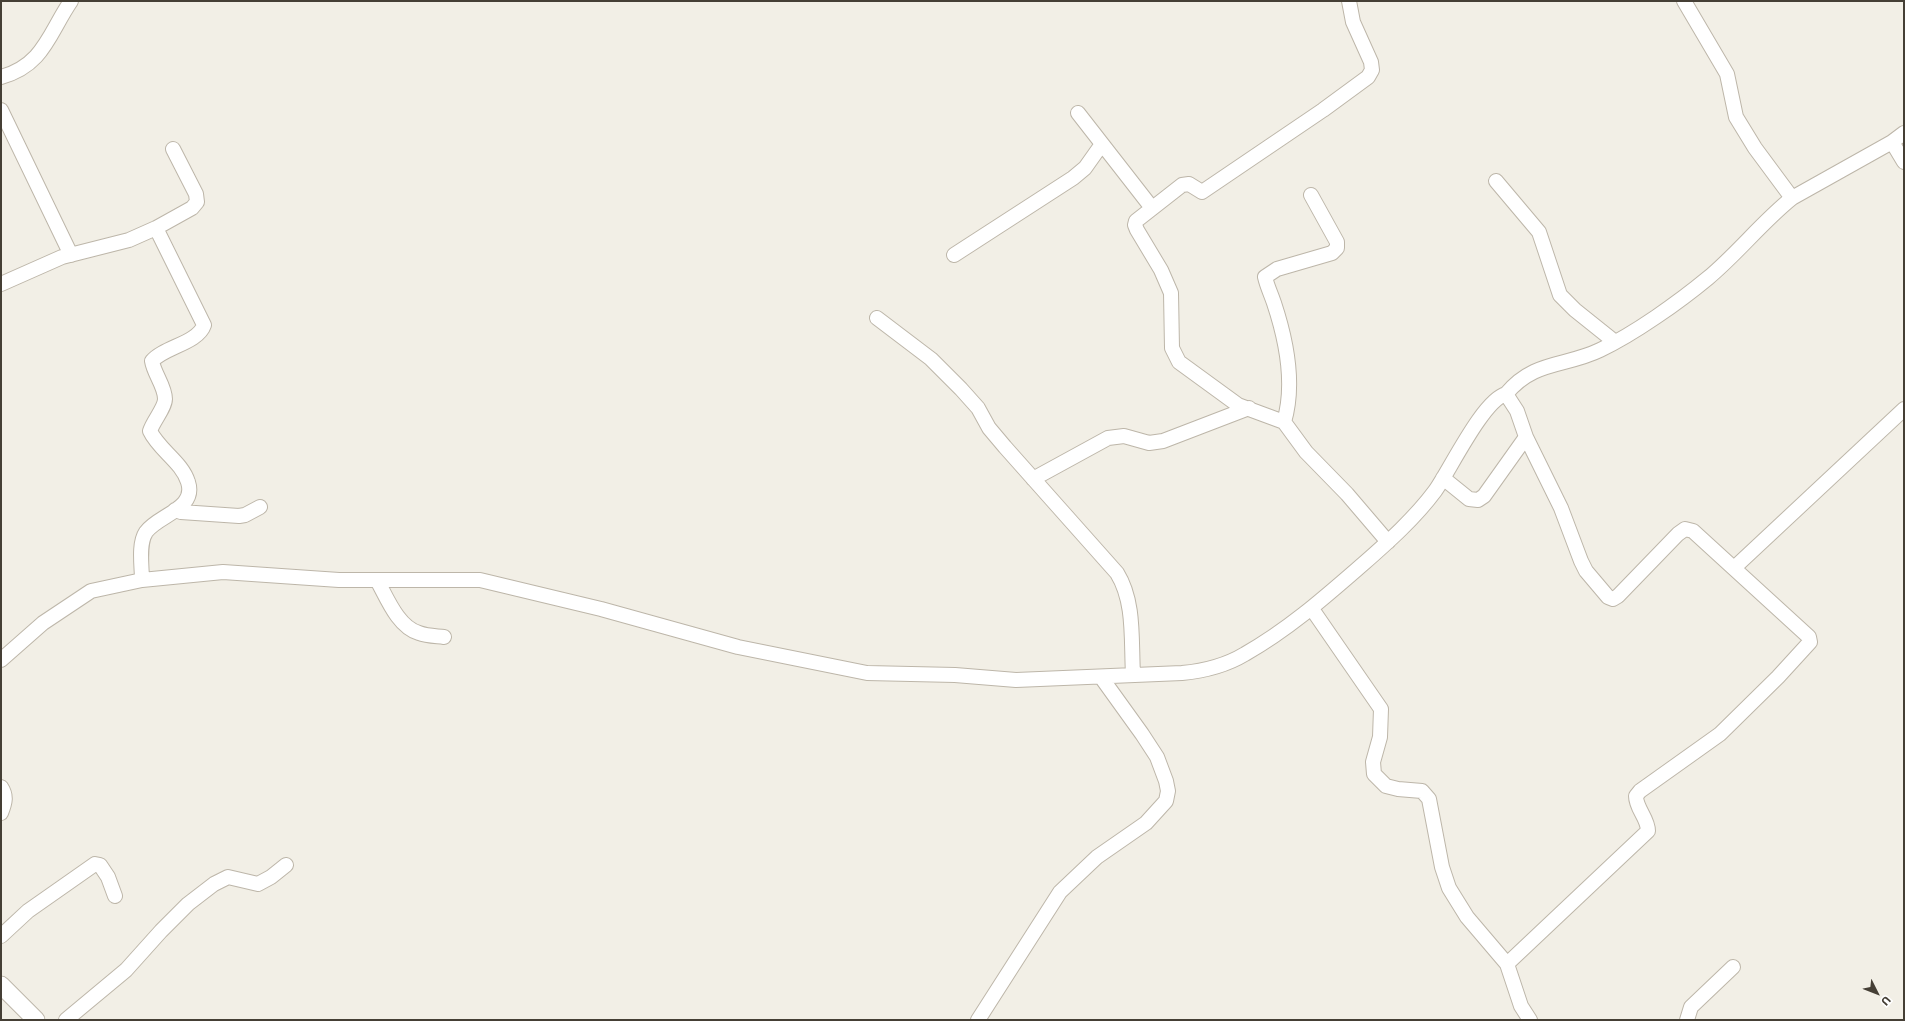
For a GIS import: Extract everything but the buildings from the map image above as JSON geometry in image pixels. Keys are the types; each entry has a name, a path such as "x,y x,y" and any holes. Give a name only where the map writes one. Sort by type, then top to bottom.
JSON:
{"street":[{"path":"1,77 29,64 40,53 58,26 71,1"},
{"path":"1349,1 1352,22 1371,62 1372,70 1368,77 1202,192 1190,184 1182,185 1136,221 1135,225 1136,230 1161,270 1171,293 1171,334 1175,355 1179,362 1212,388 1238,405 1284,422 1306,452 1347,494 1388,542"},
{"path":"1684,1 1726,74 1736,117 1755,148 1792,198"},
{"path":"1,110 71,255"},
{"path":"1078,113 1152,208"},
{"path":"1,660 44,623 92,591 142,580 223,572 339,580 480,580 601,609 738,647 867,673 955,675 1016,680 1100,678 1133,674 1182,674 1206,670 1225,664 1245,654 1312,609 1388,542 1434,491 1476,425 1495,401 1506,394 1522,379 1544,366 1599,351 1659,315 1709,277 1792,198 1892,142 1904,133"},
{"path":"1892,142 1904,162"},
{"path":"954,255 1073,178 1085,168 1102,144"},
{"path":"1,284 33,269 71,255 129,240 156,228 192,208 196,202 196,194 172,149"},
{"path":"1496,181 1539,232 1560,295 1575,310 1615,342"},
{"path":"1284,422 1288,411 1290,371 1274,303 1265,277 1277,269 1332,253 1337,248 1337,242 1311,195"},
{"path":"142,580 141,558 145,533 187,499 190,491 188,481 180,468 154,439 150,431 154,420 163,407 165,399 152,360 156,356 198,333 204,325 156,228"},
{"path":"877,318 931,359 961,388 978,408 989,428 1116,573 1124,585 1129,602 1133,674"},
{"path":"1506,394 1517,411 1526,437 1561,508 1586,571 1608,597 1613,599 1618,596 1678,534 1685,529 1693,531 1734,568 1809,637 1810,642 1783,672 1720,734 1640,791 1636,796 1636,801 1648,824 1648,831 1507,964"},
{"path":"1033,478 1108,438 1124,436 1149,443 1163,441 1248,408"},
{"path":"1734,568 1904,410"},
{"path":"1443,478 1469,499 1478,500 1484,496 1526,437"},
{"path":"175,510 181,512 239,516 245,515 260,507"},
{"path":"377,580 394,610 407,628 419,633 444,638"},
{"path":"1312,609 1381,709 1380,737 1373,762 1374,774 1386,786 1422,792 1429,799 1442,867 1449,888 1467,917 1507,964 1521,1006 1530,1020"},
{"path":"978,1020 1060,892 1097,857 1146,823 1166,801 1168,791 1166,781 1156,757 1142,734 1100,678"},
{"path":"1,787 4,792 6,803 1,813"},
{"path":"1,936 28,911 95,864 100,865 108,877 115,896"},
{"path":"66,1020 126,970 182,910 214,884 228,877 258,884 271,877 286,864"},
{"path":"1687,1020 1690,1007 1733,967"},
{"path":"1,985 36,1020"}]}
